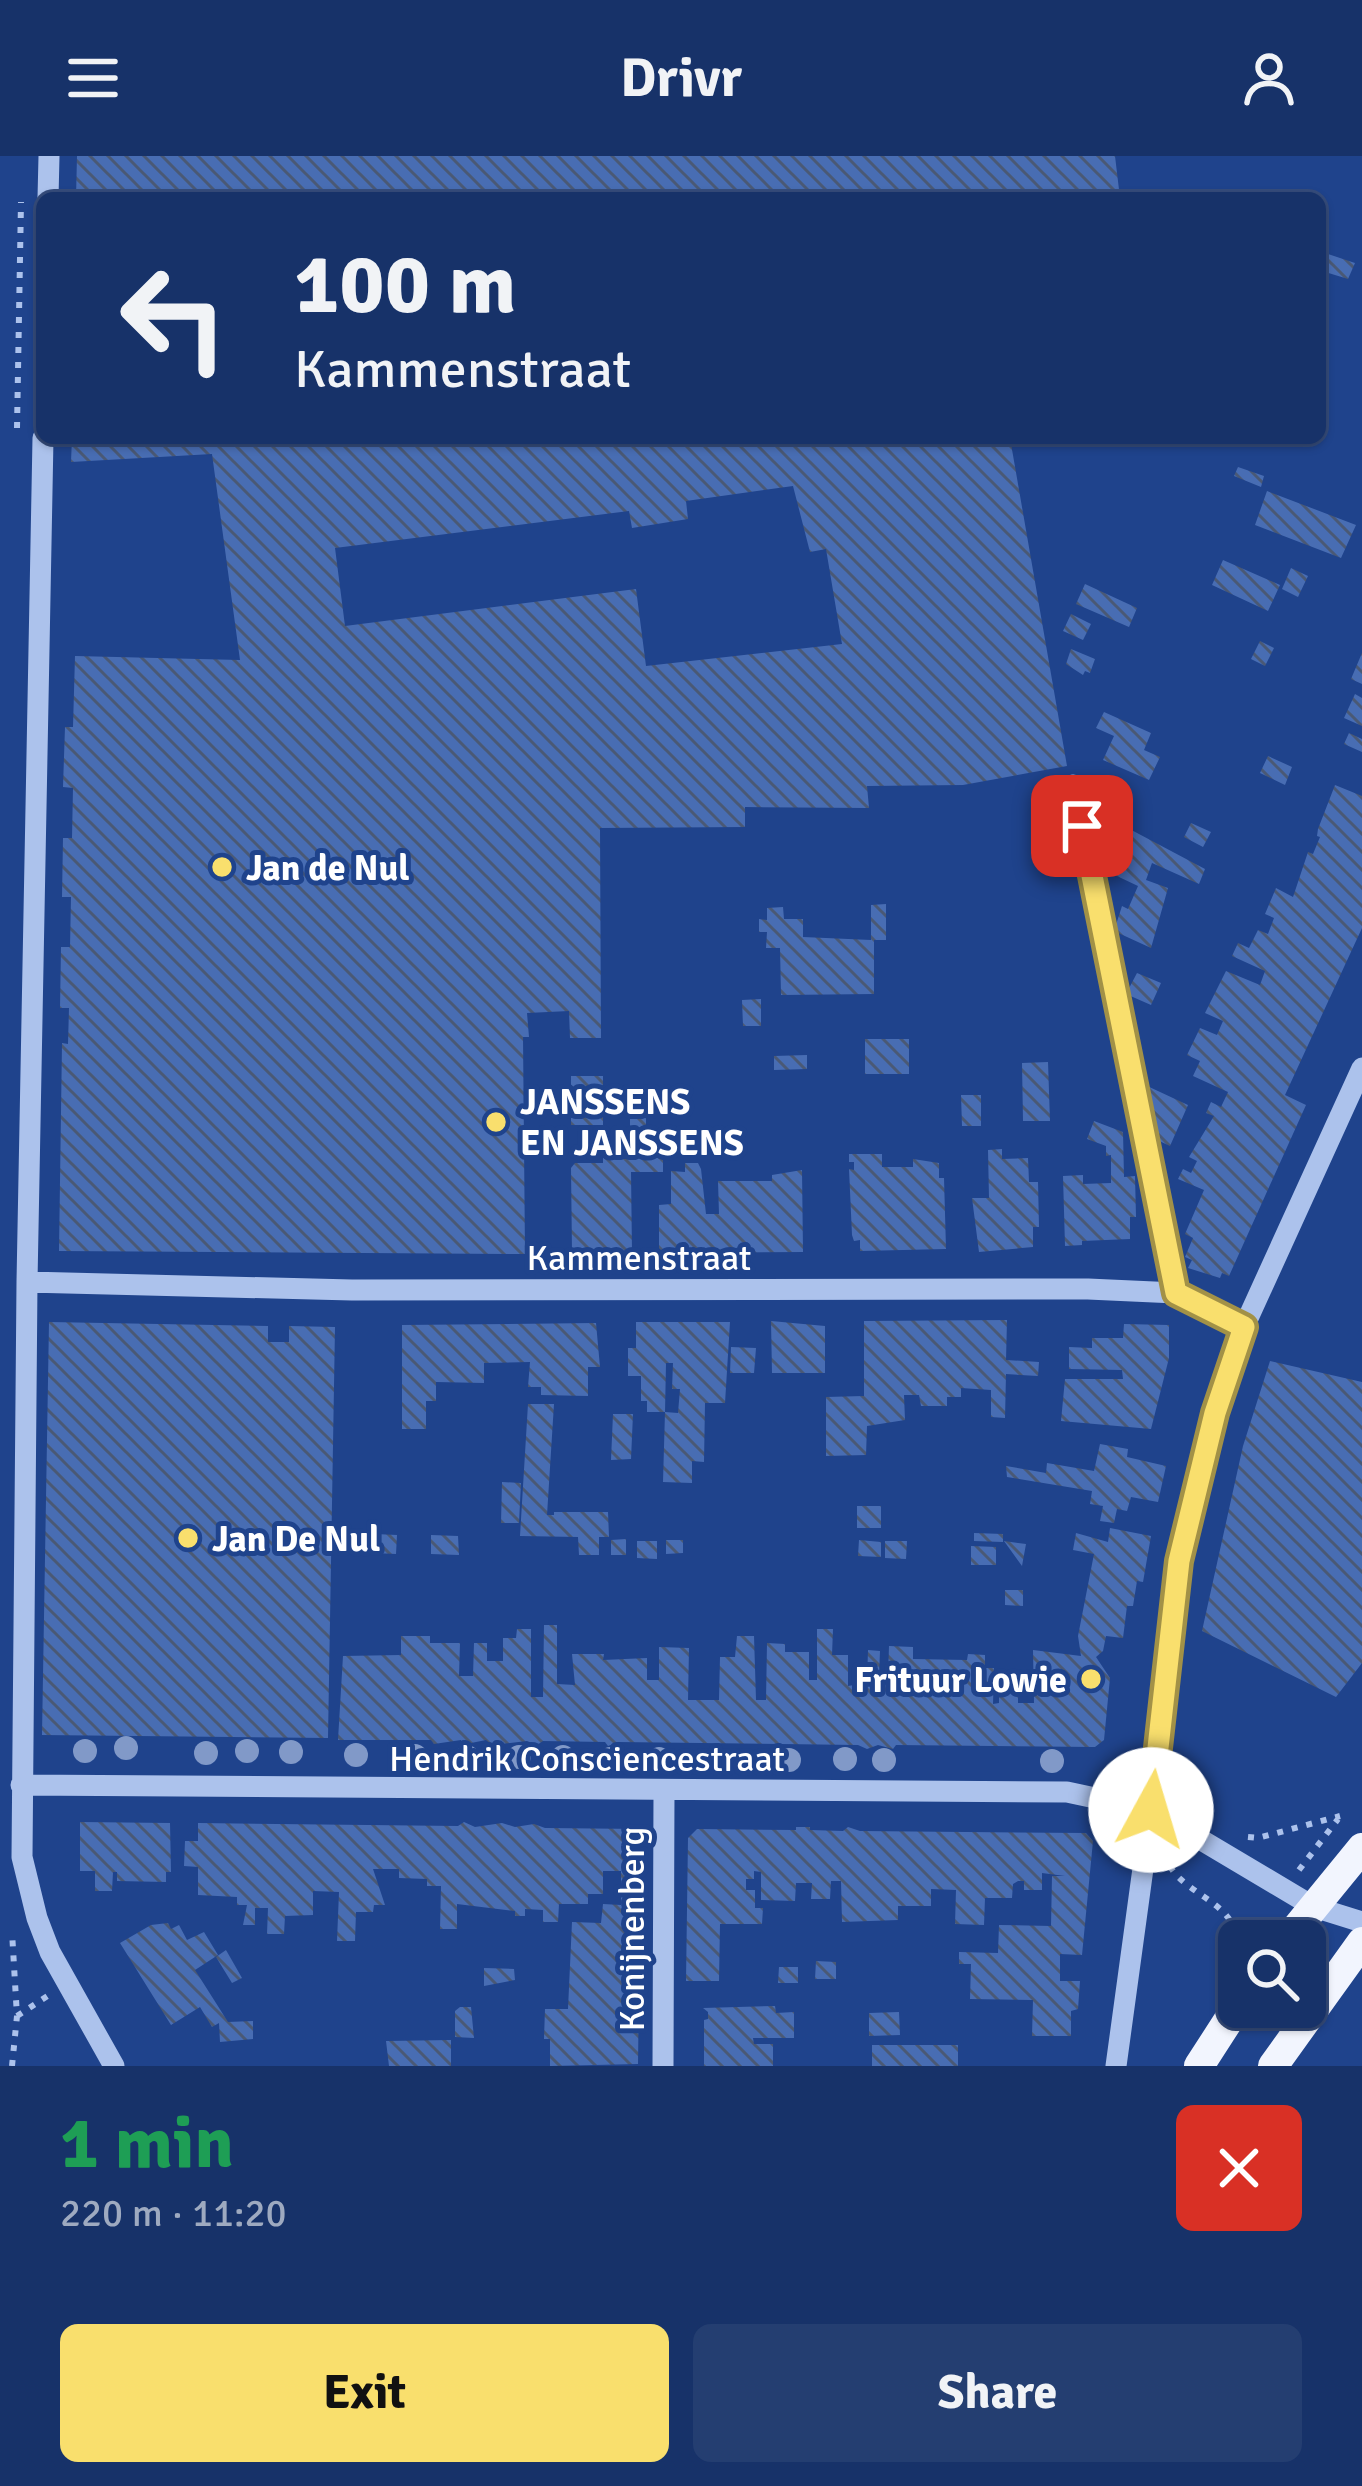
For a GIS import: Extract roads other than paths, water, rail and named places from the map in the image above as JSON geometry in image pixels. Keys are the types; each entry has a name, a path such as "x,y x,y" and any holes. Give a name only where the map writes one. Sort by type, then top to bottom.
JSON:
{"main road":[{"path":"1303,1920 1362,1848"},
{"path":"1273,2066 1362,1942"},
{"path":"1199,2066 1218,2019"}],"street":[{"path":"48,192 49,156"},
{"path":"43,444 22,1857 37,1918 114,2066"},
{"path":"1073,785 1176,1293"},
{"path":"1116,2066 1179,1561 1215,1413 1244,1327 1362,1068"},
{"name":"Kammenstraat","path":"27,1282 352,1290 1088,1289 1176,1293 1244,1327"},
{"name":"Hendrik Consciencestraat","path":"20,1786 1067,1792 1151,1810 1314,1906 1362,1922"},
{"name":"Konijnenberg","path":"663,2066 664,1792"}],"place":[{"name":"Jan de Nul","path":"222,867"},
{"name":"JANSSENS EN JANSSENS","path":"496,1122"},
{"name":"Jan De Nul","path":"188,1538"},
{"name":"Frituur Lowie","path":"1091,1679"}]}
